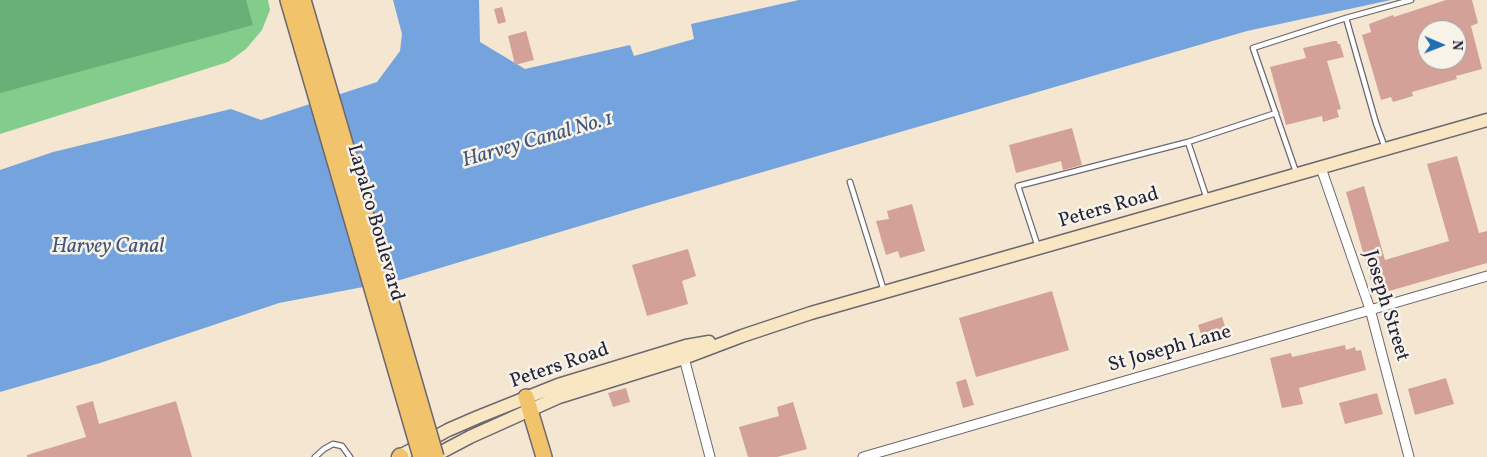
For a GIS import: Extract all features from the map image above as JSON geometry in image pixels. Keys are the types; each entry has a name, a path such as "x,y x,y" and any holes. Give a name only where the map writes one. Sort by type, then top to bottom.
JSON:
{"main road":[{"name":"Lapalco Boulevard","path":"288,0 421,457"},
{"name":"Lapalco Boulevard","path":"303,0 436,457"},
{"name":"Peters Road","path":"400,457 448,430 528,404 559,397 684,358 742,336 811,314 1487,120"},
{"name":"Peters Road","path":"432,457 528,404 558,385 686,346 742,336"},
{"path":"528,404 544,457"}],"street":[{"name":"Joseph Street","path":"1320,168 1370,309 1409,457"},
{"name":"St Joseph Lane","path":"863,457 1487,276"},
{"path":"684,358 710,457"}],"lane":[{"path":"1297,175 1253,48 1346,18 1411,0"},
{"path":"1346,18 1385,149"},
{"path":"1038,248 1018,186 1188,142 1276,113"},
{"path":"1188,142 1207,200"},
{"path":"850,182 884,292"},
{"path":"315,457 333,444 342,446 350,457"}],"green space":[{"path":"0,0 268,0 270,10 262,30 246,49 228,62 0,134"},
{"path":"0,0 246,0 253,25 0,93"}],"water":[{"name":"Harvey Canal","path":"393,0 479,0 480,42 525,69 630,45 634,56 694,39 691,24 799,0 1391,0 1247,31 653,204 400,280 279,303 100,363 0,392 0,170 53,152 231,109 261,120 377,82 400,51 402,34"}],"building":[{"path":"1446,0 1472,0 1478,23 1471,26 1482,69 1456,76 1457,79 1412,92 1413,96 1393,102 1391,97 1381,100 1362,35 1371,32 1369,24 1393,15 1394,17"},
{"path":"502,7 506,22 498,24 494,9"},
{"path":"526,31 534,60 515,65 508,36"},
{"path":"1334,41 1340,44 1344,57 1327,61 1341,109 1337,110 1339,117 1323,122 1322,116 1286,125 1270,67 1306,58 1303,48"},
{"path":"1072,128 1082,165 1063,170 1061,161 1016,173 1009,145"},
{"path":"1457,156 1479,233 1487,231 1487,263 1375,295 1346,192 1364,186 1385,260 1449,241 1427,164"},
{"path":"912,204 925,251 900,258 898,251 886,255 876,221 889,219 887,211"},
{"path":"688,249 696,276 682,281 688,304 647,316 632,265"},
{"path":"1052,291 1069,350 976,377 959,318"},
{"path":"1222,317 1228,336 1204,343 1198,325"},
{"path":"1345,345 1346,350 1355,347 1356,351 1361,350 1366,370 1299,388 1303,404 1282,408 1270,358 1291,353 1292,357"},
{"path":"1446,378 1454,404 1415,415 1408,389"},
{"path":"966,379 974,405 963,408 956,382"},
{"path":"626,388 630,402 613,407 608,393"},
{"path":"1377,393 1383,414 1345,424 1339,403"},
{"path":"93,401 99,424 176,401 192,457 27,457 27,455 86,437 76,406"},
{"path":"793,402 807,449 777,457 748,457 739,427 779,416 777,407"}],"water label":[{"name":"Harvey Canal No. 1","path":"538,141"}]}
